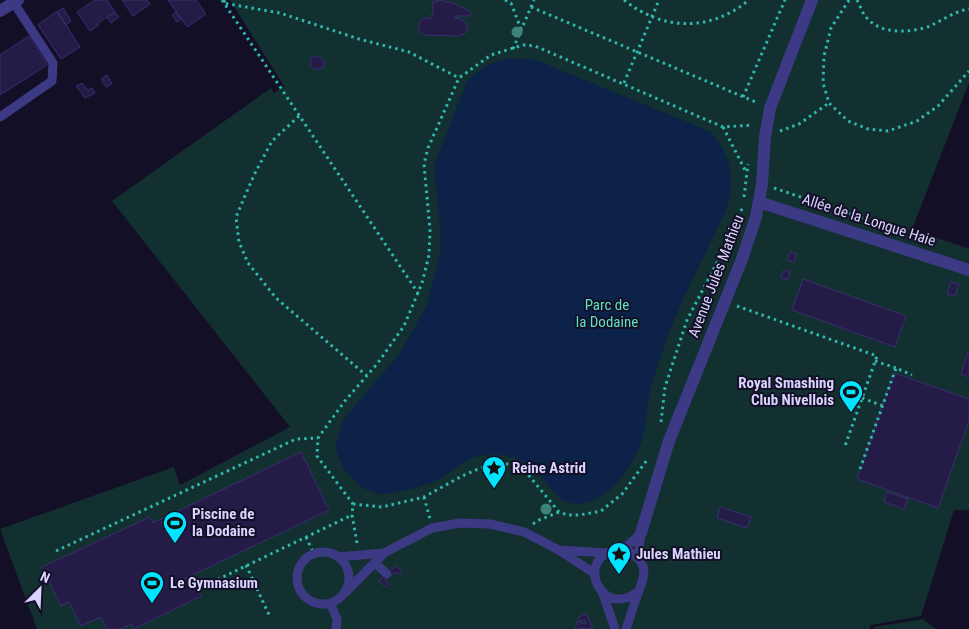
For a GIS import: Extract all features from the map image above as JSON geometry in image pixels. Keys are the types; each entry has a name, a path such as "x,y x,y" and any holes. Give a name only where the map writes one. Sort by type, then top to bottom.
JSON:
{"street":[{"name":"Avenue Jules Mathieu","path":"641,533 669,441 725,301 756,217 762,184 765,137 770,108 812,0"},
{"path":"0,11 16,1"},
{"name":"Allée de la Longue Haie","path":"759,202 969,270"}],"lane":[{"path":"0,117 52,81 53,63 16,1"},
{"path":"345,593 349,576 347,568 338,557 330,553 314,554 304,560 297,573 300,591 306,598 320,604 330,603 338,600 345,593 375,563 384,553 432,528 460,523 490,524 524,532 594,573"},
{"path":"623,550 641,533"},
{"path":"638,557 641,533"},
{"path":"557,550 606,553 614,550 623,550 631,552 638,557 644,571 643,583 626,629"},
{"path":"338,557 384,553"},
{"path":"606,553 600,559 594,573 595,581 604,594 615,629"},
{"path":"375,563 390,577"},
{"path":"604,594 611,598 623,599 631,597 639,591"},
{"path":"330,603 337,619 336,629"}],"path":[{"path":"505,0 511,3 522,30"},
{"path":"513,49 534,0"},
{"path":"624,0 652,18 678,24 707,23 735,11 749,0"},
{"path":"624,83 659,0"},
{"path":"744,97 785,0"},
{"path":"849,0 832,28 824,56 823,83 830,103 848,121 868,129 888,131 917,121 938,106 969,71"},
{"path":"857,0 865,17 877,27 906,32 930,26 962,10 969,9"},
{"path":"223,1 280,13 409,52 459,78"},
{"path":"223,1 418,293"},
{"path":"531,8 760,104"},
{"path":"360,554 352,515 353,504 317,456 318,438 344,402 377,364 404,326 418,293 430,255 430,230 424,164 428,148 459,78 492,54 523,46 535,46 723,126 758,124"},
{"path":"765,137 799,124 830,103"},
{"path":"299,116 272,141 254,175 236,216 239,242 248,263 276,298 366,376"},
{"path":"723,126 746,173"},
{"path":"660,424 665,387 687,320 733,232 744,203 746,173 750,157"},
{"path":"762,184 928,241"},
{"path":"725,301 877,356 845,446"},
{"path":"875,361 912,375"},
{"path":"860,469 896,368"},
{"path":"862,398 883,406"},
{"path":"56,551 296,439 318,438"},
{"path":"353,504 382,508 424,498 462,476 495,462 512,465 526,472 559,512 568,515 580,515 602,511 622,494 649,458"},
{"path":"424,498 432,528"},
{"path":"524,532 536,521 559,512"},
{"path":"200,588 352,515"},
{"path":"306,537 314,554"},
{"path":"246,565 270,617"}],"green space":[{"name":"Parc de la Dodaine","path":"230,0 969,0 969,83 912,229 969,249 969,510 954,510 921,616 871,625 869,629 37,629 0,529 174,467 180,485 290,427 112,201 271,88 274,93 284,86"},
{"path":"923,619 936,629 873,629 874,627"}],"water":[{"path":"508,58 536,60 711,132 725,153 730,168 731,185 729,200 721,221 680,306 663,350 650,391 642,440 630,465 611,489 587,503 574,503 560,499 533,467 515,458 487,455 465,461 437,481 412,489 382,495 362,488 344,470 335,447 343,420 400,353 426,307 440,254 440,225 434,166 467,81 485,66"}],"building":[{"path":"95,0 107,0 115,12 98,23 99,25 90,31 77,12"},
{"path":"122,0 147,0 150,4 133,16"},
{"path":"168,0 196,0 206,14 187,27"},
{"path":"437,0 453,3 471,12 469,16 455,16 463,20 467,25 464,34 458,36 424,35 420,32 418,28 419,22 424,18 430,19 431,15 433,15 433,1 437,2"},
{"path":"63,8 71,21 66,25 57,12"},
{"path":"57,11 80,47 61,59 38,25"},
{"path":"115,12 119,17 111,23 107,17"},
{"path":"176,12 181,19 177,22 172,15"},
{"path":"29,36 47,65 0,95 0,55"},
{"path":"318,56 324,61 323,68 316,70 310,66 311,58"},
{"path":"107,75 112,84 106,87 101,79"},
{"path":"82,83 88,90 92,88 95,93 85,98 76,86"},
{"path":"790,252 796,254 794,262 787,260"},
{"path":"784,270 790,272 787,280 781,278"},
{"path":"803,279 906,316 895,347 792,310"},
{"path":"951,282 959,284 955,296 947,294"},
{"path":"969,352 969,377 961,374"},
{"path":"894,373 969,399 969,420 938,508 857,479"},
{"name":"Piscine de la Dodaine","path":"301,452 329,510 182,580 184,586 194,581 201,596 134,629 131,624 121,629 107,629 101,617 81,626 69,602 61,606 42,567 150,517 153,523"},
{"path":"887,492 908,499 904,509 884,502"},
{"path":"720,507 751,517 747,528 717,518"},
{"path":"396,566 402,571 398,575 395,572 385,580 388,584 385,587 379,581"},
{"path":"586,614 593,628 575,629 577,622 586,624 585,620 580,621 578,617"}],"place":[{"name":"Royal Smashing Club Nivellois","path":"851,413"},
{"name":"Reine Astrid","path":"494,489"},
{"name":"Piscine de la Dodaine","path":"175,544"},
{"name":"Jules Mathieu","path":"619,575"},
{"name":"Le Gymnasium","path":"152,604"}]}
